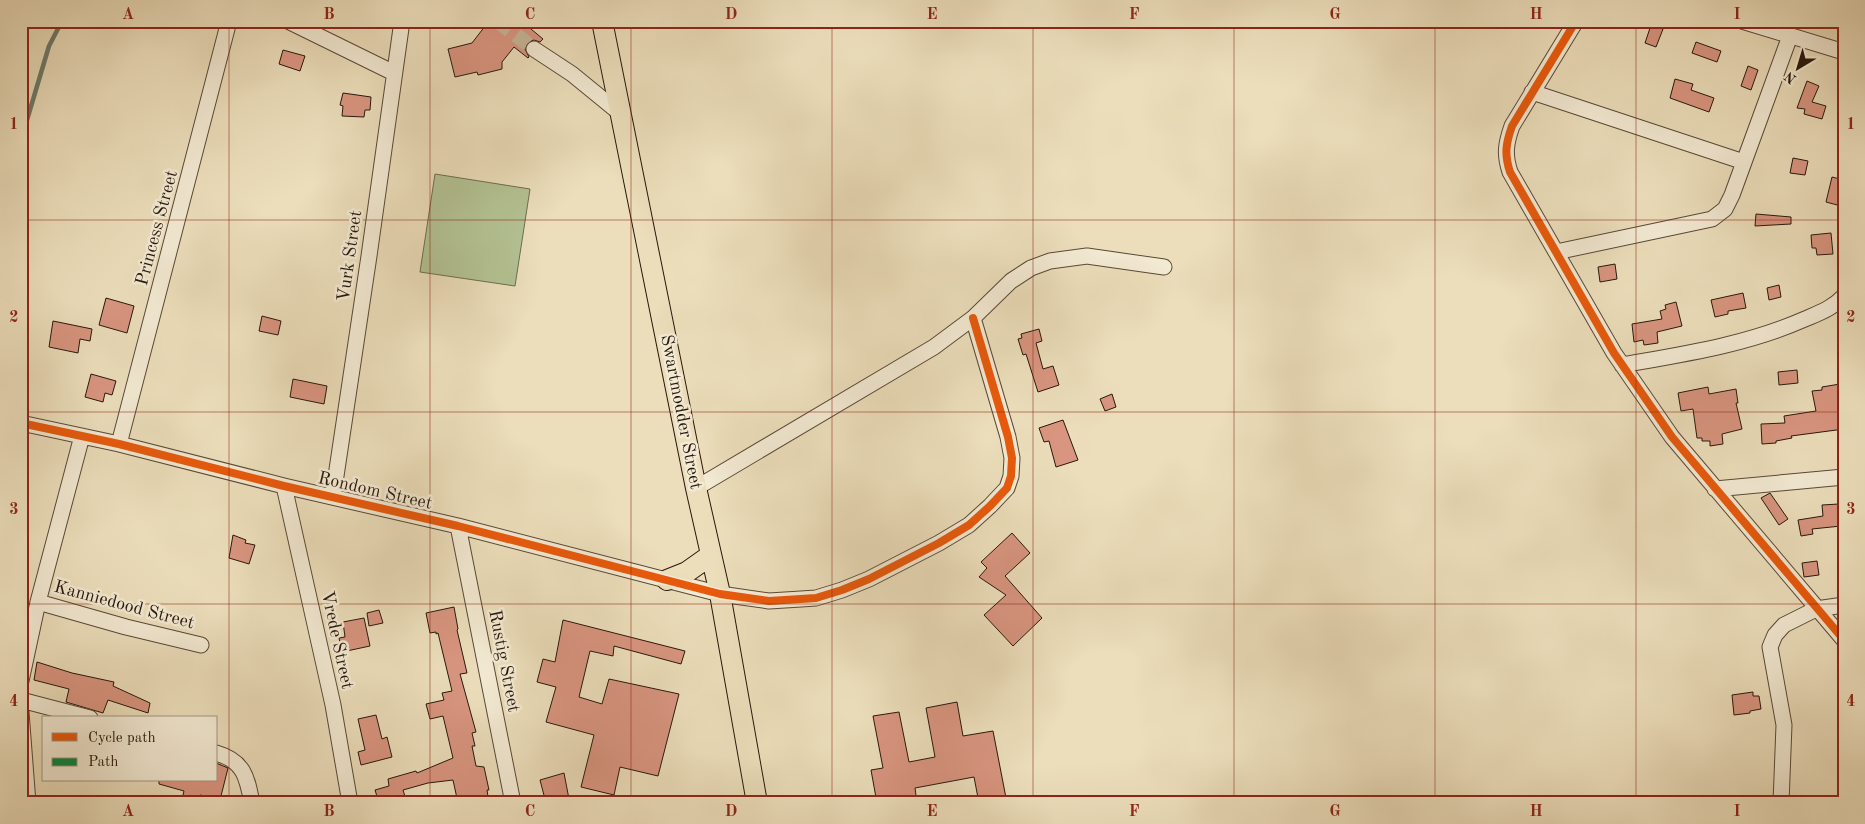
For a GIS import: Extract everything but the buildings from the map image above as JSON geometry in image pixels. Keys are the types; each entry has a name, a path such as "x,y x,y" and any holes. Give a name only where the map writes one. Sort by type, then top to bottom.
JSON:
{"main road":[{"name":"Swartmodder Street","path":"602,21 696,488 720,594 757,803"},
{"path":"667,580 687,572 711,555"}],"street":[{"name":"Princess Street","path":"119,444 230,21"},
{"path":"288,21 394,72"},
{"name":"Vurk Street","path":"333,496 368,266 402,21"},
{"path":"1576,21 1512,126 1506,142 1505,158 1510,172 1622,365 1672,438 1844,640"},
{"path":"1742,21 1844,52"},
{"path":"1556,252 1712,219 1725,209 1732,195 1790,36"},
{"path":"534,49 572,74 620,114"},
{"path":"1532,92 1744,162"},
{"path":"696,488 934,347 973,318 1012,281 1031,268 1050,262 1087,256 1164,266"},
{"path":"1622,365 1730,346 1803,320 1834,305 1844,296"},
{"name":"Rondom Street","path":"21,423 119,444 284,486 458,526 720,594 769,601 816,598 869,579 939,542 969,524 998,498 1006,488 1011,476 1012,458 1008,438 973,318"},
{"path":"21,681 38,602 82,436"},
{"path":"1715,489 1844,477"},
{"name":"Vrede Street","path":"284,486 333,705 350,803"},
{"name":"Rustig Street","path":"458,526 513,803"},
{"name":"Kanniedood Street","path":"38,602 126,627 201,645"},
{"path":"1781,803 1784,725 1770,647 1775,635 1784,625 1816,608 1844,605"},
{"path":"21,700 82,716"},
{"path":"21,712 29,802"},
{"path":"218,754 229,758 242,770 247,778 252,803"}],"green space":[{"path":"435,174 530,189 515,286 420,272"}],"waterway":[{"path":"21,140 49,46 62,21"}],"tunnel":[{"path":"498,21 534,49"}],"marked path":[{"path":"1827,803 1844,800"}],"cycle path":[{"path":"1576,21 1512,126 1506,149 1510,172 1614,353 1672,437 1844,640"},
{"path":"21,423 119,444 284,486 458,526 720,594 769,601 816,598 869,579 939,543 969,525 1007,488 1011,476 1012,458 1008,437 973,318"}]}
